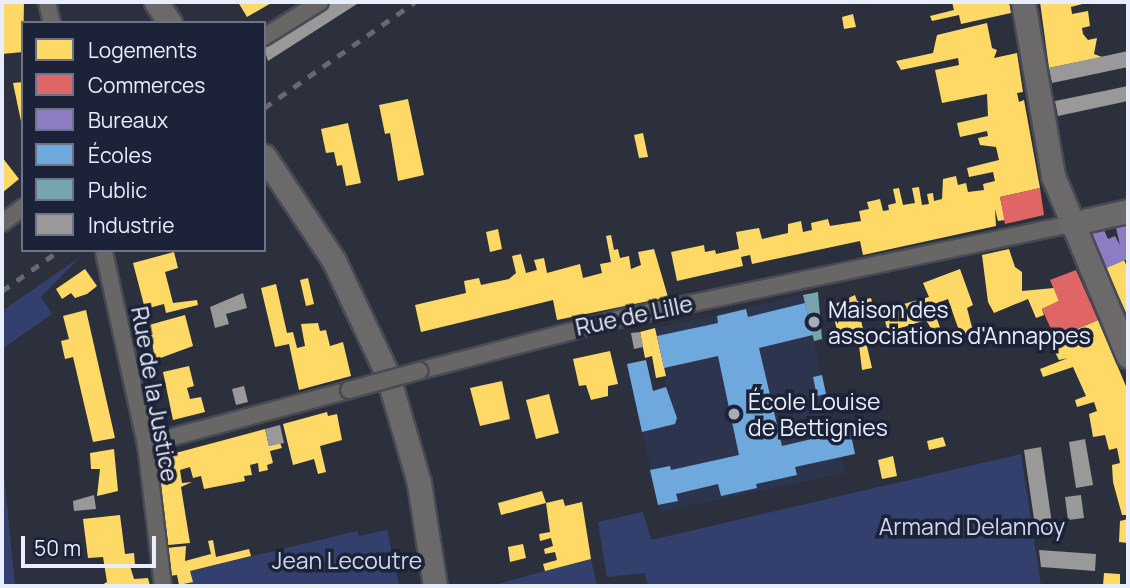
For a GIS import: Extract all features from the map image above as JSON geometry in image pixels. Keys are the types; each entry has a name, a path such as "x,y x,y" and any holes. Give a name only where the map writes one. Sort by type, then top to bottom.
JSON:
{"main road":[{"path":"156,2 169,21"},
{"path":"1023,2 1048,158 1070,224 1128,356"},
{"path":"266,159 334,261 388,376 419,483 435,586"},
{"name":"Rue de Lille","path":"1070,224 1128,211"}],"street":[{"path":"47,2 52,21"},
{"path":"266,36 320,2"},
{"path":"2,223 21,209"},
{"name":"Rue de Lille","path":"146,444 605,321 1070,224"},
{"name":"Rue de la Justice","path":"104,252 146,444 163,586"}],"shaded area":[{"name":"École Louise de Bettignies","path":"803,295 845,473 660,512 627,364 646,360 653,390 666,387 655,328"}],"green space":[{"path":"80,257 41,297 52,314 2,349 2,311"},
{"name":"Armand Delannoy","path":"1021,454 1041,586 648,586 645,573 607,577 598,522 643,512 651,540"},
{"path":"2,455 3,465 15,586 2,586"},
{"name":"Jean Lecoutre","path":"387,530 399,586 170,586 192,582 190,571 357,531 359,536"},
{"path":"591,559 597,586 491,586 545,571"}],"building: Logements":[{"path":"2,2 24,2 21,52 2,54"},
{"path":"238,2 273,2 247,17"},
{"path":"952,2 1009,2 1011,13 961,24 959,15 932,21 930,16 954,10"},
{"path":"1040,2 1090,2 1071,7 1072,14 1088,11 1090,26 1082,28 1083,34 1088,40 1097,38 1094,54 1102,57 1049,68"},
{"path":"853,14 856,27 844,29 842,17"},
{"path":"987,23 992,48 997,50 994,58 1017,53 1023,92 1017,93 1019,102 1024,100 1040,188 1000,197 1005,220 998,221 995,209 996,226 863,255 860,241 752,264 750,255 741,257 743,266 677,281 671,252 704,245 705,252 715,250 716,254 739,249 736,232 759,228 762,239 788,233 788,224 801,221 803,232 812,230 811,223 828,219 830,226 861,221 859,211 869,209 867,202 880,199 883,211 889,210 888,205 896,203 893,189 899,188 903,205 915,203 912,188 919,187 922,205 929,204 927,194 933,193 934,201 942,199 943,179 956,176 958,185 966,183 968,192 984,190 983,184 995,181 993,172 969,177 967,168 999,160 996,147 980,145 978,138 988,136 987,131 960,137 957,123 988,116 987,94 942,103 935,70 959,65 958,58 901,70 896,61 933,53 937,35"},
{"path":"21,82 21,121 13,83"},
{"path":"408,99 424,175 398,181 390,133 385,134 379,105"},
{"path":"348,123 361,183 346,186 342,165 337,166 334,152 326,153 321,129"},
{"path":"643,133 648,157 639,158 634,135"},
{"path":"2,157 19,179 2,193"},
{"path":"498,229 502,249 490,252 486,232"},
{"path":"611,235 614,250 618,249 620,258 629,256 631,269 641,265 638,252 654,249 668,297 557,320 553,300 421,332 415,305 466,293 464,281 479,278 481,285 509,279 516,273 512,256 521,254 526,273 537,270 534,260 544,258 547,273 580,264 583,278 602,273 600,264 611,262 606,236"},
{"path":"1009,249 1015,267 1022,272 1022,291 1054,288 1059,301 1042,309 1044,315 1036,318 1028,299 994,313 988,302 982,255"},
{"path":"174,252 178,268 165,272 173,303 197,300 198,305 166,313 164,304 145,309 133,263"},
{"path":"1124,260 1128,269 1128,317 1106,268"},
{"path":"85,269 97,286 87,294 75,298 71,293 62,299 56,289"},
{"path":"960,269 973,305 967,308 974,335 963,342 948,299 932,305 944,339 938,340 926,320 888,332 882,310 929,297 923,283"},
{"path":"308,278 314,304 306,306 300,280"},
{"path":"276,284 287,333 293,332 297,348 305,346 301,324 318,323 320,331 326,330 330,346 343,342 351,376 299,390 289,344 275,347 261,288"},
{"path":"855,295 857,301 871,298 875,313 860,316 872,368 862,370 858,337 839,338 831,306"},
{"path":"86,310 115,438 93,442 73,357 65,359 61,341 69,339 63,316"},
{"path":"185,315 193,346 155,360 149,325"},
{"path":"1098,320 1128,391 1128,515 1122,515 1113,482 1112,465 1120,463 1117,448 1109,450 1105,435 1093,437 1089,414 1097,411 1094,402 1077,407 1075,400 1086,396 1073,367 1043,377 1040,369 1068,358 1059,360 1054,350 1063,347 1058,337"},
{"path":"655,328 666,376 656,378 652,356 645,358 640,332"},
{"path":"610,351 618,384 608,386 608,396 591,400 586,385 579,386 573,359"},
{"path":"189,366 194,386 187,388 190,399 201,397 205,412 173,420 163,372"},
{"path":"502,381 510,419 480,426 470,388"},
{"path":"549,394 559,433 536,439 526,400"},
{"path":"327,412 328,416 337,414 342,440 320,446 326,472 318,474 314,459 293,465 283,424"},
{"path":"265,429 269,446 280,443 282,448 270,451 273,463 267,465 268,470 259,472 258,463 250,465 252,475 244,476 245,481 204,489 201,476 193,478 190,467 180,470 182,483 192,482 181,487 190,543 168,545 157,458"},
{"path":"943,437 946,446 929,450 927,441"},
{"path":"114,449 118,491 97,496 100,469 91,469 90,453"},
{"path":"893,456 897,476 882,479 878,460"},
{"path":"542,491 546,503 501,515 498,503"},
{"path":"563,499 565,506 582,502 591,559 545,571 543,564 557,560 555,552 545,554 544,549 553,546 551,538 540,541 539,534 550,532 546,503"},
{"path":"120,515 125,554 134,553 135,565 130,566 134,579 148,578 150,586 100,586 107,582 103,557 88,558 83,519"},
{"path":"1128,519 1128,543 1119,542 1120,521"},
{"path":"213,540 216,557 249,549 251,556 190,571 193,582 179,585 177,575 169,576 166,548 186,546 185,561 211,554 208,541"},
{"path":"523,544 526,558 510,562 508,547"},
{"path":"1104,573 1120,574 1120,586 1103,586"}],"building: Commerces":[{"path":"1040,188 1044,215 1005,224 1000,197"},
{"path":"1076,270 1098,320 1055,338 1042,309 1059,301 1050,280"}],"building: Bureaux":[{"path":"1128,225 1128,259 1106,268 1091,237 1094,232 1104,230 1108,239 1115,236 1120,245 1116,228"}],"building: Écoles":[{"path":"805,303 813,335 759,348 782,446 850,430 855,454 795,467 797,475 756,484 757,488 721,496 718,484 676,494 678,501 658,505 650,470 670,466 671,470 739,455 718,356 664,368 657,336 718,323 717,316 746,309 748,317"},
{"path":"646,360 653,391 666,387 677,418 675,424 642,432 627,364"},
{"path":"822,375 826,394 817,396 813,377"}],"building: Public":[{"name":"Maison des associations d'Annappes","path":"818,292 822,339 814,341 803,295"}],"building: Industrie":[{"path":"333,2 357,4 268,61 266,47"},
{"path":"1128,51 1128,67 1052,83 1049,68"},
{"path":"1128,86 1128,101 1058,116 1055,101"},
{"path":"243,293 247,308 226,314 229,324 215,328 210,307"},
{"path":"640,332 643,347 634,349 631,333"},
{"path":"244,386 248,402 236,405 232,389"},
{"path":"280,425 284,443 269,446 265,429"},
{"path":"1085,439 1093,485 1076,488 1069,442"},
{"path":"1041,447 1053,531 1036,533 1024,450"},
{"path":"94,495 96,509 74,511 73,501"},
{"path":"1081,495 1084,518 1068,520 1065,497"},
{"path":"1039,550 1096,554 1095,571 1041,567"}],"railway":[{"path":"266,107 415,2"},
{"path":"2,291 57,252"}],"place":[{"name":"Maison des associations d'Annappes","path":"814,322"},
{"name":"École Louise de Bettignies","path":"734,414"}]}
